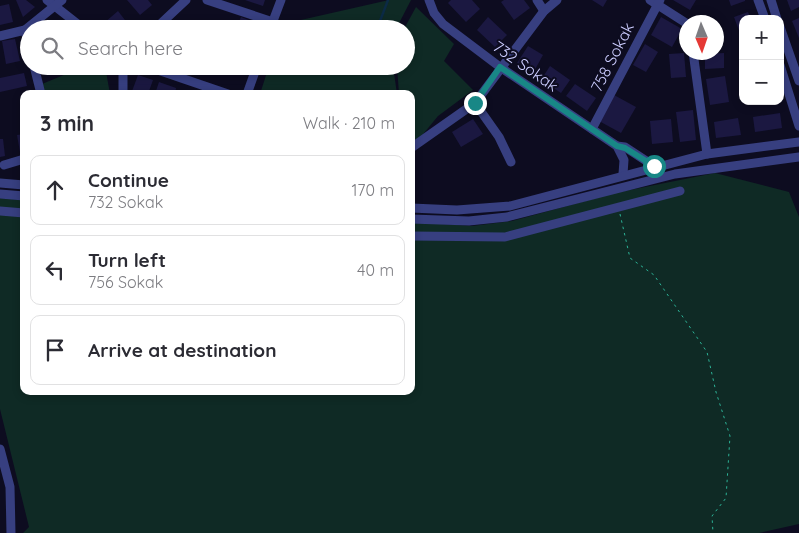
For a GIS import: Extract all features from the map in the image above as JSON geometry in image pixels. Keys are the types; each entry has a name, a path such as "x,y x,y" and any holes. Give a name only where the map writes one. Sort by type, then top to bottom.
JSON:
{"street":[{"path":"165,20 186,0"},
{"path":"207,0 257,20"},
{"path":"274,20 281,0"},
{"name":"732 Sokak","path":"429,0 434,14 443,24 500,67 617,146 625,148 654,166"},
{"path":"537,0 544,11"},
{"path":"415,145 475,103 500,67 544,11 557,0"},
{"path":"758,0 764,15"},
{"path":"770,0 776,15"},
{"path":"656,1 679,18"},
{"name":"758 Sokak","path":"592,129 656,1"},
{"path":"35,20 54,2 74,20"},
{"path":"0,36 20,31"},
{"path":"784,38 799,81"},
{"path":"694,60 708,154"},
{"path":"36,75 39,90"},
{"path":"123,75 123,90"},
{"path":"172,75 216,90"},
{"path":"248,90 254,75"},
{"path":"784,78 799,126"},
{"path":"475,103 499,137 511,162"},
{"path":"415,208 457,210 510,206 654,166 708,154 799,142"},
{"path":"617,146 624,160 624,174"},
{"path":"415,219 469,221 507,217 675,174 799,157"},
{"path":"4,165 20,160"},
{"path":"0,183 20,185"},
{"path":"415,236 505,237 536,231 618,206 680,192"},
{"path":"0,194 20,196"},
{"path":"0,211 20,213"},
{"path":"0,449 10,487 11,533"}],"path":[{"path":"618,206 630,258 654,275 707,352 716,392 730,436 726,498 712,516 713,533"}],"green space":[{"path":"389,0 411,0 401,20 301,20"},
{"path":"416,7 454,44 444,61 473,90 438,116 419,139 415,139 415,90 399,90 398,75 415,75 415,20 409,20"},
{"path":"64,75 107,75 109,90 44,90 42,84"},
{"path":"266,75 394,75 396,90 261,90"},
{"path":"715,173 789,192 799,217 799,524 759,533 23,533 29,527 0,409 0,198 20,200 20,395 415,395 415,222 472,226 512,221 615,193"}],"building":[{"path":"16,0 26,0 35,7 23,17"},
{"path":"127,0 148,0 152,5 140,15"},
{"path":"245,0 265,0 263,6"},
{"path":"451,0 472,0 480,9 466,22 448,3"},
{"path":"504,0 524,0 530,8 514,20 501,2"},
{"path":"592,0 607,0 603,7"},
{"path":"673,0 696,0 690,10"},
{"path":"729,0 745,0 745,1 731,6"},
{"path":"787,0 799,0 799,7 791,11"},
{"path":"9,4 13,22 0,25 0,6"},
{"path":"118,11 125,20 108,20"},
{"path":"739,15 739,31 734,17"},
{"path":"488,17 507,35 495,47 477,30"},
{"path":"661,17 679,27 679,34 672,47 651,35"},
{"path":"799,18 799,38 792,21"},
{"path":"15,39 20,61 6,64 2,41"},
{"path":"645,44 658,52 646,72 633,65"},
{"path":"528,46 543,55 533,73 517,63"},
{"path":"679,53 679,60 685,60 686,77 671,78 669,54"},
{"path":"705,60 724,60 724,68 705,69"},
{"path":"550,66 570,80 561,93 541,80"},
{"path":"20,74 24,75 27,86 0,92 0,78"},
{"path":"138,75 153,80 149,90 132,90"},
{"path":"725,76 729,102 710,105 706,79"},
{"path":"159,82 176,88 176,90 156,90"},
{"path":"575,84 596,98 587,111 566,96"},
{"path":"614,95 636,107 621,133 599,121"},
{"path":"693,110 696,140 680,142 676,112"},
{"path":"780,113 782,128 755,132 753,117"},
{"path":"738,118 741,135 716,138 714,122"},
{"path":"473,119 483,134 461,147 452,132"},
{"path":"671,119 673,142 652,144 650,121"},
{"path":"17,135 20,135 20,152"},
{"path":"0,139 3,139 5,156 0,157"}],"waterway":[{"path":"380,20 388,0"}],"route":[{"path":"475,103 500,67 617,146 625,148 654,166"}]}
